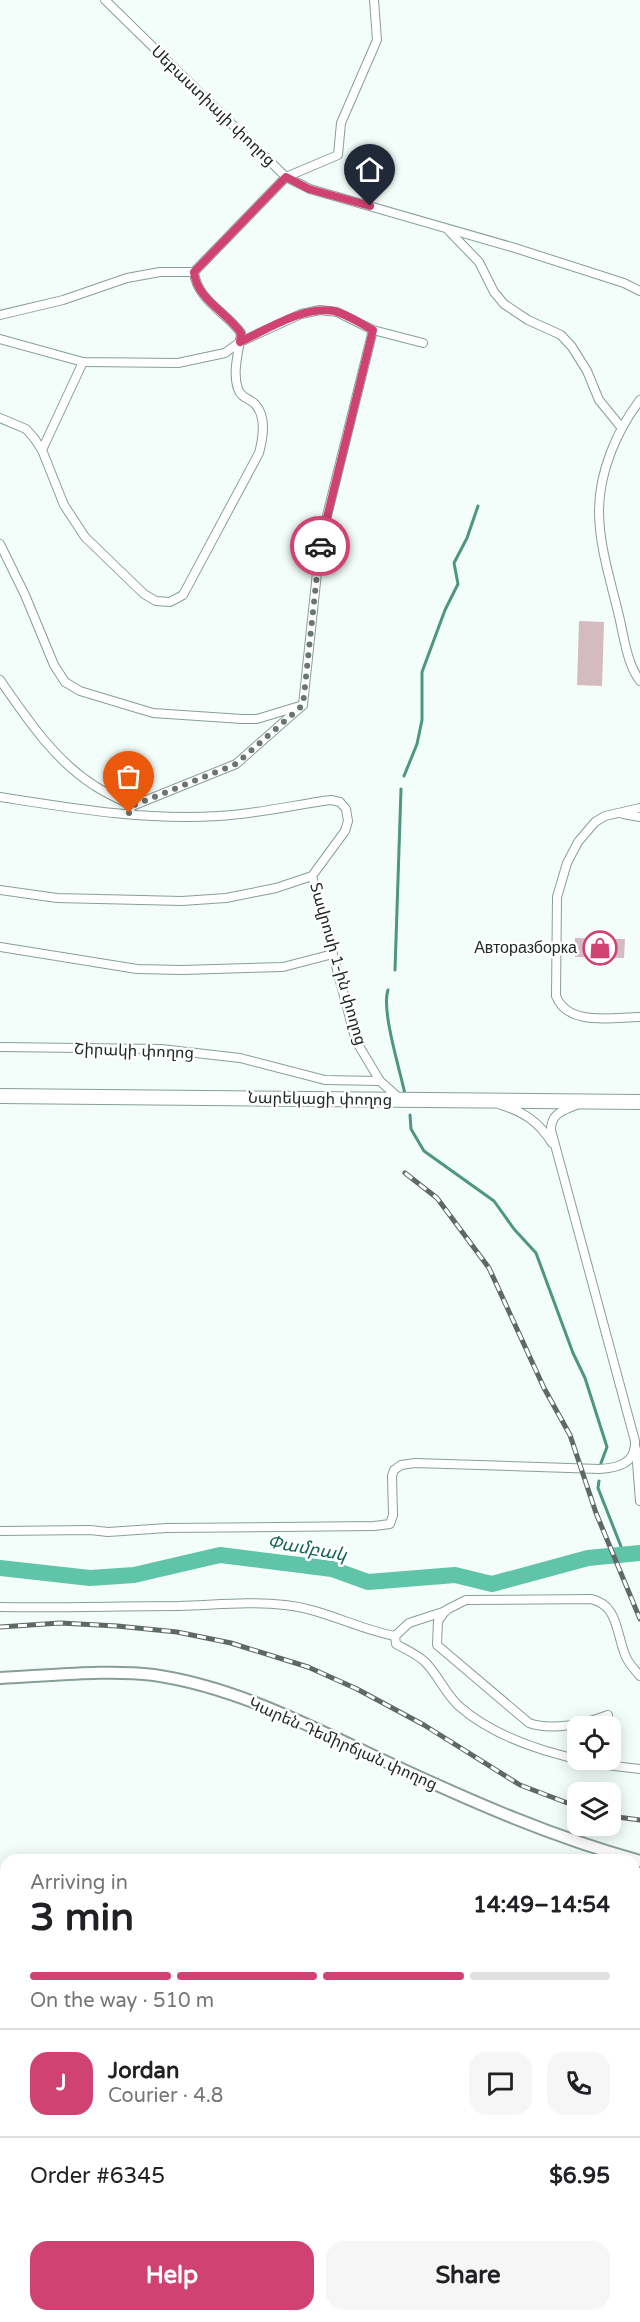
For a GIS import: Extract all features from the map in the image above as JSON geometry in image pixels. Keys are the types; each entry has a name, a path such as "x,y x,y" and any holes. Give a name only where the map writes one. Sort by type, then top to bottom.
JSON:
{"highway":[{"name":"Նարեկացի փողոց","path":"0,1096 640,1102"}],"main road":[{"name":"Կարեն Դեմիրճյան փողոց","path":"0,1678 101,1673 153,1675 192,1683 310,1726 536,1829 617,1854"}],"street":[{"name":"Սեբաստիայի փողոց","path":"105,0 286,177 309,189 616,280 640,291"},
{"path":"0,315 63,300 127,278 160,272 194,272 286,177 338,155 341,123 377,40 374,0"},
{"path":"446,228 479,262 494,292 504,304 528,320 561,335 572,347 587,371 599,400 621,427"},
{"path":"0,418 26,429 42,450 64,505 85,537 144,594 156,602 170,602 183,595 259,453 263,437 260,411 254,403 243,398 236,382 241,333 198,289 194,272"},
{"path":"0,339 82,362 178,363 225,353 240,342 301,314 320,310 337,312 373,330 423,343"},
{"path":"0,680 33,728 64,762 131,810 236,764 303,705 320,544 373,330"},
{"path":"42,450 82,362"},
{"path":"640,400 621,427 602,482 599,510 603,543 628,655 640,681"},
{"path":"0,544 25,595 54,665 65,682 80,691 153,713 242,719 257,719 303,705"},
{"name":"Տավրոսի 1-ին փողոց","path":"0,797 216,817 261,813 331,800 340,802 346,809 348,821 345,831 312,876 356,1041 380,1081"},
{"path":"640,808 605,816 588,829 561,875 556,897 556,996 563,1009 577,1016 640,1017"},
{"path":"618,813 640,817"},
{"path":"0,890 57,898 182,902 226,898 276,888 312,876"},
{"path":"0,947 137,969 182,970 283,967 333,954"},
{"name":"Շիրակի փողոց","path":"0,1047 161,1049 240,1058 325,1080 380,1081"},
{"path":"380,1081 401,1100"},
{"path":"489,1101 527,1116 541,1127 556,1150"},
{"path":"585,1101 553,1117 551,1130 635,1446 640,1501"},
{"path":"0,1531 90,1530 108,1532 167,1528 390,1524 393,1515 392,1476 394,1470 401,1465 415,1463 616,1468 629,1460 635,1446"},
{"path":"0,1607 65,1608 226,1603 285,1605 322,1612 375,1632 395,1635 410,1623 466,1600 591,1599 600,1601 612,1613 626,1659 640,1676"},
{"path":"446,1610 438,1621 438,1645 529,1724 540,1727 569,1725 593,1721 608,1715"},
{"path":"395,1635 396,1644 423,1660 455,1703 488,1725 569,1759 640,1769"}],"building":[{"path":"579,621 604,622 602,686 577,685"},
{"name":"Авторазборка","path":"575,938 625,939 624,958 575,957"}],"waterway":[{"path":"404,776 417,744 422,720 422,672 445,610 458,584 454,563 467,538 478,506"},
{"path":"395,970 401,789"},
{"path":"388,990 389,1025 405,1094"},
{"path":"410,1115 411,1129 424,1151 494,1201 514,1229 536,1253 573,1353 585,1378 607,1447 601,1463"},
{"path":"599,1481 598,1488 624,1554"},
{"name":"Փամբակ","path":"0,1568 90,1578 134,1575 220,1555 332,1569 368,1582 455,1575 492,1584 588,1558 640,1553"}],"railway":[{"path":"405,1173 437,1198 489,1268 544,1388 570,1435 596,1513 640,1619"},
{"path":"0,1627 60,1623 117,1626 177,1632 231,1643 308,1667 357,1689 424,1725 520,1785 567,1803"},
{"path":"621,1817 640,1820"}],"way so far":[{"path":"129,813 132,806 236,764 303,705 320,546"}],"place":[{"name":"Авторазборка","path":"600,948"}],"route":[{"path":"320,546 373,330 337,312 320,310 301,314 240,342 241,333 236,326 198,289 194,272 286,177 309,189 370,206"}]}
